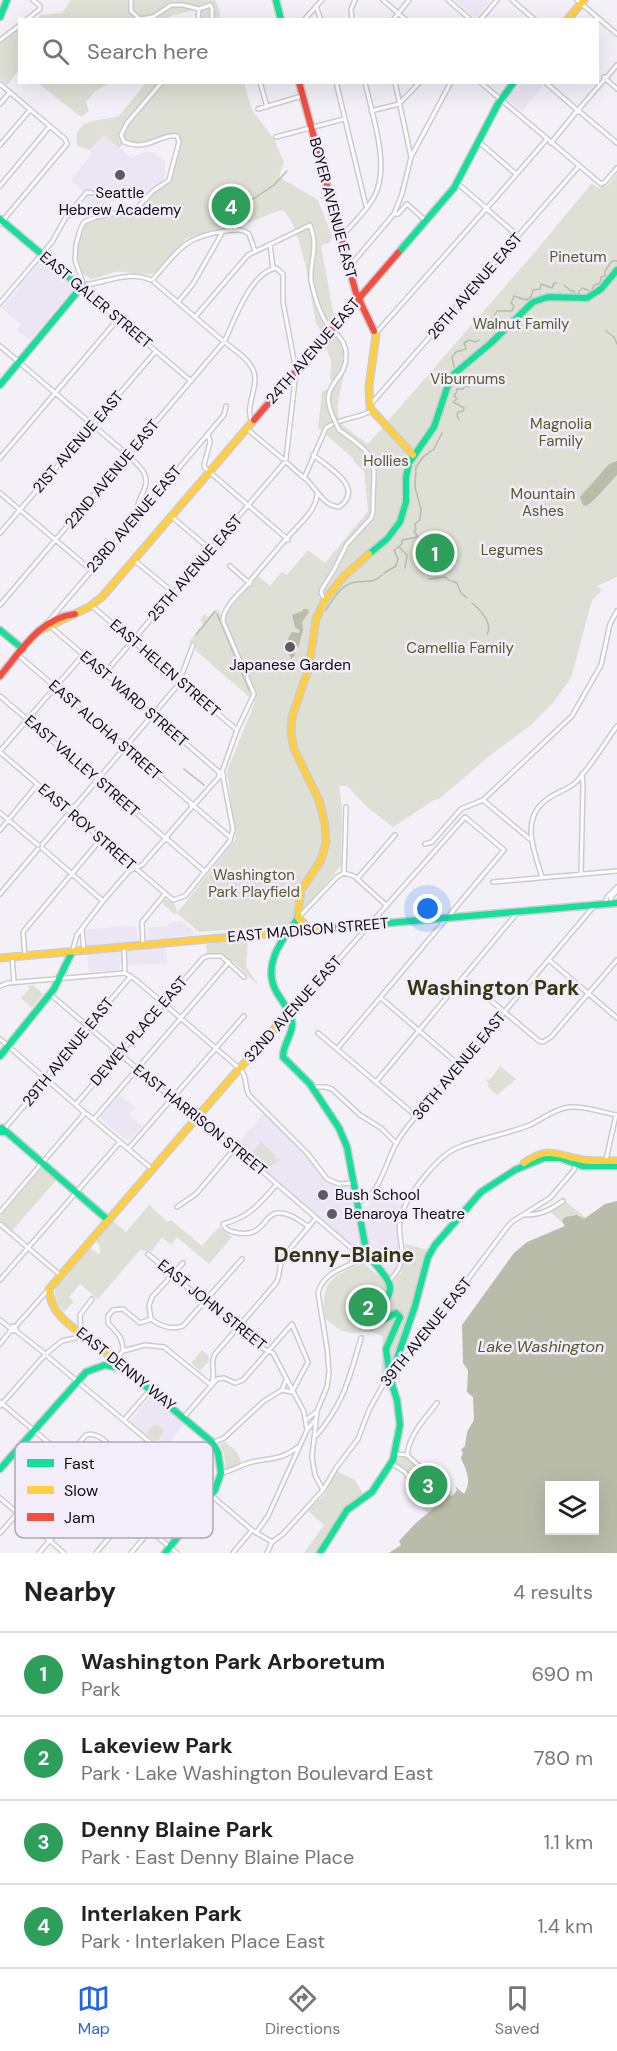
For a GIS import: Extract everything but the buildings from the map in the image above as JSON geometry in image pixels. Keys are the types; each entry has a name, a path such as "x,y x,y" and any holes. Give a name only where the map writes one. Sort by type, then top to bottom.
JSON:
{"main road":[{"path":"0,17 7,0"},
{"path":"276,0 280,18"},
{"path":"568,18 580,1"},
{"name":"BOYER AVENUE EAST","path":"300,84 358,299 376,333"},
{"name":"24TH AVENUE EAST","path":"92,606 457,183 501,100 513,84"},
{"name":"EAST GALER STREET","path":"1,222 76,283 83,285"},
{"path":"320,1553 347,1510 372,1492 395,1454 400,1425 386,1348 399,1321 399,1316 392,1314 371,1327 360,1324 357,1319 361,1315 376,1314 381,1310 390,1291 389,1281 367,1260 347,1147 343,1136 306,1079 283,1057 283,1047 293,1028 289,1012 271,980 272,962 277,946 298,918 301,890 321,860 327,836 317,796 292,744 291,724 307,674 316,620 325,600 347,573 387,539 398,526 405,511 406,472 413,455 434,427 453,376 498,337 532,302 548,297 579,299 591,296 601,289 617,270"},
{"path":"0,384 83,285"},
{"path":"376,333 369,386 370,408 413,455"},
{"path":"49,623 92,606"},
{"name":"23RD AVENUE EAST","path":"0,676 39,630 49,623"},
{"name":"EAST ALOHA STREET","path":"0,630 20,652"},
{"name":"EAST MADISON STREET","path":"0,958 611,903"},
{"path":"298,918 311,930"},
{"path":"268,934 277,946"},
{"path":"0,1056 50,994 60,979 72,952"},
{"name":"32ND AVENUE EAST","path":"49,1288 289,1012"},
{"path":"2,1130 108,1220"},
{"path":"390,1378 432,1251 481,1192 530,1158 547,1152 584,1160 617,1161"},
{"path":"514,1170 538,1159 549,1157 576,1164 617,1166"},
{"name":"EAST DENNY WAY","path":"49,1288 49,1301 53,1308 211,1442"},
{"path":"24,1442 86,1372 94,1367 116,1363"},
{"path":"213,1444 220,1459 221,1473 213,1495"},
{"path":"0,1469 15,1452"},
{"path":"168,1550 178,1538"}],"street":[{"path":"29,18 40,9 33,0"},
{"path":"131,0 130,11 139,18"},
{"path":"306,18 322,0"},
{"path":"352,18 351,9 355,0"},
{"path":"383,0 404,18"},
{"path":"395,18 409,0"},
{"path":"448,0 469,18"},
{"path":"482,18 497,0"},
{"path":"512,0 533,18"},
{"path":"580,1 617,34"},
{"path":"146,18 153,17 171,5 199,9 210,5 213,8 212,18"},
{"path":"316,6 320,18"},
{"path":"198,18 199,9"},
{"path":"0,40 18,26"},
{"path":"551,143 617,65"},
{"path":"599,74 617,89"},
{"path":"0,84 67,142 1,222"},
{"path":"160,84 124,128 121,135 124,142 139,144 152,144 173,135 177,136 179,142 171,176 166,184 153,191 136,209 92,218 82,225 76,245 75,260 83,285 120,277 142,277 153,280 249,362 255,371 249,416 252,422"},
{"path":"261,84 267,106"},
{"path":"336,84 367,207"},
{"path":"341,237 367,207 377,191 381,161 365,84"},
{"path":"394,84 411,157"},
{"path":"371,111 399,104 418,84"},
{"path":"349,267 394,214 402,194 411,157 450,84"},
{"path":"482,84 601,184 617,168"},
{"path":"547,84 617,143"},
{"path":"0,104 10,92"},
{"path":"258,109 303,96"},
{"path":"0,145 30,110"},
{"path":"276,137 344,119"},
{"path":"0,186 50,126"},
{"path":"376,333 547,139"},
{"path":"478,142 516,174"},
{"name":"26TH AVENUE EAST","path":"305,477 323,432 328,426 363,415 370,408 579,166"},
{"path":"457,183 518,236"},
{"path":"0,303 55,238 66,216 73,213 76,205 87,192 92,193"},
{"path":"394,214 398,214 407,204 426,221"},
{"path":"195,316 248,255 310,225 315,245 312,283 322,315 342,340 346,354 343,368 329,392 329,408 339,430 365,448 372,458 374,475 373,512 347,544 322,589 321,593 325,600"},
{"path":"153,280 180,249 192,239 237,230 246,232 251,238 255,251"},
{"path":"178,302 193,284 223,232"},
{"path":"270,244 273,268 284,274 283,302 296,371 285,461"},
{"name":"22ND AVENUE EAST","path":"0,605 224,341 247,293 273,268"},
{"name":"EAST GALER STREET","path":"83,285 86,292 191,381"},
{"path":"0,458 118,319"},
{"path":"0,346 93,424 128,455 143,472 146,480 137,508 138,515"},
{"name":"21ST AVENUE EAST","path":"0,533 156,351"},
{"name":"23RD AVENUE EAST","path":"49,623 91,570 224,415 226,406"},
{"path":"205,872 227,846 233,829 221,772 254,694 223,621 223,616 248,582 317,501 315,488 305,477 247,429"},
{"path":"208,434 210,442 204,465 286,538"},
{"path":"314,454 349,487 348,498 339,507 333,506 317,494"},
{"name":"25TH AVENUE EAST","path":"105,673 285,461"},
{"path":"0,493 91,570"},
{"path":"171,516 211,550"},
{"path":"134,560 174,593"},
{"path":"230,566 248,582"},
{"name":"EAST HELEN STREET","path":"92,606 238,730"},
{"path":"425,844 432,842 461,809 483,800 572,716 601,665 610,624 617,611"},
{"name":"EAST WARD STREET","path":"49,623 83,655 221,772"},
{"path":"0,894 126,748 180,681 193,645"},
{"name":"EAST ALOHA STREET","path":"20,652 56,687 230,837"},
{"path":"0,752 83,655"},
{"name":"EAST VALLEY STREET","path":"0,696 205,872"},
{"path":"542,877 531,840 532,819 539,806 551,796 575,784 617,726"},
{"name":"EAST ROY STREET","path":"0,752 173,900 184,896 205,872"},
{"path":"580,873 582,774"},
{"path":"72,952 76,937 82,927 129,871 142,866 221,777"},
{"path":"0,830 38,785"},
{"path":"483,800 531,840"},
{"path":"344,873 346,807"},
{"path":"0,813 104,901"},
{"name":"32ND AVENUE EAST","path":"289,1012 294,1010 465,817 504,850 447,918"},
{"path":"357,879 395,835"},
{"path":"25,956 23,932 101,839"},
{"path":"493,882 617,871"},
{"path":"298,918 337,877 344,873 351,874 387,906"},
{"path":"611,903 607,897 617,889"},
{"path":"143,945 142,922 165,894"},
{"name":"36TH AVENUE EAST","path":"357,1203 367,1199 384,1174 396,1143 416,1116 595,905"},
{"path":"376,1082 518,912"},
{"path":"337,1049 447,918"},
{"path":"82,927 84,951"},
{"path":"124,947 125,973"},
{"name":"DEWEY PLACE EAST","path":"76,1104 203,958 219,956 229,962"},
{"path":"12,957 14,982"},
{"path":"549,960 617,1017"},
{"path":"465,978 543,1042 551,1037 617,960"},
{"path":"94,1119 229,962 244,977"},
{"path":"0,986 14,982 125,973 131,976 239,1068 245,1075 245,1087 249,1095 308,1154 325,1176 339,1184 353,1183"},
{"name":"29TH AVENUE EAST","path":"2,1130 131,976"},
{"name":"EAST HARRISON STREET","path":"50,994 172,1099 235,1148 367,1260"},
{"path":"381,998 460,1065"},
{"path":"128,1149 244,1016"},
{"path":"318,1033 416,1116"},
{"path":"0,1039 152,1168"},
{"path":"312,1087 332,1089 360,1115 381,1128 396,1143"},
{"path":"389,1281 398,1273 402,1252 400,1224 403,1211 421,1183 447,1154 459,1147 528,1126 566,1107 577,1107 617,1115 606,1160"},
{"path":"0,1212 85,1113"},
{"path":"0,1280 120,1142"},
{"path":"177,1207 196,1194 235,1148"},
{"name":"39TH AVENUE EAST","path":"272,1542 283,1534 323,1490 336,1467 358,1439 369,1410 386,1380 397,1373 408,1354 432,1327 508,1226 550,1198 574,1170 576,1164"},
{"path":"277,1184 253,1211 244,1217 223,1224 226,1230 246,1234 257,1231 272,1215 278,1213 288,1215 309,1227"},
{"path":"523,1215 538,1215 563,1201"},
{"path":"211,1385 214,1376 213,1357 278,1280 282,1259 316,1218"},
{"path":"0,1224 60,1274"},
{"path":"350,1247 362,1249 364,1246"},
{"path":"351,1264 354,1251"},
{"name":"EAST JOHN STREET","path":"148,1254 236,1328 260,1347 275,1355 306,1420"},
{"path":"183,1263 150,1300 152,1319 162,1327 181,1327 242,1259"},
{"path":"323,1490 313,1465 312,1449 317,1411 327,1387 329,1366 318,1297 320,1286 327,1277 351,1264 367,1260"},
{"path":"0,1344 49,1288"},
{"path":"48,1442 1,1404 46,1355 62,1341 75,1338 81,1333 80,1315 92,1299"},
{"path":"116,1363 123,1351 123,1340 108,1323 108,1316 113,1310 123,1309 140,1323 152,1319"},
{"path":"0,1320 46,1355 150,1442"},
{"path":"184,1417 211,1385 221,1378 233,1383 240,1382 292,1324 308,1362 292,1392 282,1390"},
{"path":"315,1437 346,1392 361,1338"},
{"path":"123,1351 145,1345 164,1347 211,1385"},
{"path":"213,1444 225,1438 264,1401 282,1390 286,1380"},
{"path":"124,1420 151,1389"},
{"path":"407,1455 408,1446 416,1431 438,1403"},
{"path":"307,1430 306,1420 317,1411"},
{"path":"256,1533 268,1516 307,1430 317,1418"},
{"path":"81,1442 90,1433 104,1442"},
{"path":"221,1473 250,1463 279,1458 299,1446"},
{"path":"391,1463 405,1472 417,1491 427,1480 428,1476 407,1455 395,1454"},
{"path":"0,1498 15,1510"},
{"path":"213,1498 256,1533 272,1542 267,1553"},
{"path":"0,1533 15,1516"},
{"path":"233,1553 252,1530"},
{"path":"48,1538 64,1553"},
{"path":"96,1553 109,1538"},
{"path":"131,1553 144,1538"},
{"path":"157,1538 168,1550 177,1553"},
{"path":"39,1553 50,1540"}],"shaded area":[{"path":"455,0 491,0 476,18"},
{"path":"520,84 543,86 522,111 507,99"},
{"name":"Seattle Hebrew Academy","path":"104,134 131,158 145,152 153,152 165,162 164,180 159,187 150,191 145,198 126,198 91,207 84,202 88,197 71,180 92,153 90,150"},
{"path":"42,260 75,287 30,340 17,330 21,324 2,308"},
{"path":"182,921 193,931 193,935 148,939 147,928 168,926 168,923"},
{"path":"136,927 138,941 85,946 84,930"},
{"path":"166,946 167,963 120,966 120,970 89,972 87,953"},
{"path":"120,1095 135,1108 129,1115 142,1126 131,1139 126,1140 100,1118"},
{"name":"Bush School","path":"265,1112 308,1154 319,1170 333,1183 348,1184 353,1208 369,1206 372,1198 402,1204 398,1224 401,1249 392,1275 383,1273 372,1261 367,1251 362,1254 236,1145"},
{"path":"151,1396 184,1424 170,1442 151,1442 128,1423"}],"green space":[{"path":"71,0 215,0 220,11 220,18 198,18 199,9 168,18 37,18 41,15 62,13"},
{"path":"18,30 18,71 7,85 0,79 0,43"},
{"path":"39,84 108,84 94,92 86,102 89,111 81,117"},
{"path":"145,84 244,84 252,110 274,139 284,163 279,177 318,200 332,236 330,242 321,246 334,317 325,330 320,330 316,323 301,247 296,231 283,210 243,225 186,239 154,273 115,272 91,279 83,274 75,260 80,230 88,220 133,210 169,180 179,138 169,136 147,144 124,142 119,148 104,135 90,150 77,146 79,130 84,125 119,116"},
{"path":"617,174 617,577 597,586 601,589 600,593 592,600 571,678 553,703 532,724 439,799 393,827 368,808 347,786 339,786 342,808 341,866 288,925 199,932 177,913 236,839 227,771 255,702 195,650 197,648 189,642 202,626 203,623 200,620 204,614 208,617 217,609 223,617 258,576 270,586 282,572 287,575 308,550 325,563 368,511 364,471 353,461 354,459 318,428 322,392 333,391 335,383 330,379 331,361 326,346 334,335 337,337 342,346 342,360 347,363 338,411 341,423 368,444 592,183 598,188 608,185"},
{"path":"165,899 175,904 177,913 174,914 162,903"},
{"path":"248,938 246,967 259,986 227,958 212,954 204,956 207,951 206,944"},
{"path":"33,985 43,994 32,1008 21,998 29,989 28,986"},
{"path":"500,1066 516,1079 497,1095 487,1086 489,1084 485,1079 489,1080"},
{"path":"261,1142 275,1155 274,1157 280,1159 269,1167 252,1153"},
{"path":"43,1167 57,1179 12,1231 0,1220 0,1217"},
{"path":"566,1202 586,1218 584,1220 577,1215 566,1226 549,1211"},
{"path":"149,1205 168,1222 171,1220 202,1246 219,1227 232,1237 209,1264 177,1237 171,1245 162,1237 152,1251 140,1250 98,1299 80,1284 69,1297 74,1301 64,1312 55,1300 55,1288 90,1248 99,1254 100,1245 96,1242 113,1221 126,1232"},
{"path":"406,1244 428,1250 398,1351 381,1379 383,1337 367,1332 345,1332 335,1326 325,1318 325,1295 327,1287 335,1277 362,1262 386,1282 394,1281 401,1273"},
{"path":"202,1350 208,1355 209,1361 200,1371 191,1363"},
{"path":"158,1425 165,1431 156,1442 146,1433 152,1426"},
{"path":"224,1441 237,1452 242,1464 230,1470 226,1468 224,1453 220,1445"},
{"path":"406,1457 425,1475 435,1479 454,1494 453,1496 449,1496 428,1513 414,1501 417,1490 409,1474 398,1466 396,1461"},
{"path":"336,1471 354,1479 364,1495 353,1501 316,1553 304,1553 324,1525 308,1511 325,1494"}],"water":[{"path":"617,461 617,475 593,501 586,506 583,505 580,497 609,464"},
{"path":"308,609 309,612 302,622 303,630 298,648 295,642 295,655 291,659 288,639 292,632 299,633 300,631 295,627 292,615"},
{"name":"Lake Washington","path":"617,1201 617,1553 389,1553 401,1545 399,1541 416,1523 449,1495 453,1496 457,1490 455,1486 464,1494 468,1485 461,1450 465,1446 467,1432 474,1420 473,1397 467,1392 468,1370 463,1363 462,1325 514,1253 527,1242 565,1226 562,1221 565,1217 577,1215 584,1219 605,1204"}],"waterway":[{"path":"250,201 274,185 287,171"},
{"path":"564,285 575,294 579,294 583,288 591,292 594,285 600,283 601,277 605,276 605,271 612,261 617,261"},
{"path":"492,331 493,318 497,311 512,311 514,306 511,303 514,296 526,300 531,297 533,290 540,289 541,284 552,288 554,283 557,283"},
{"path":"606,331 614,337 617,344"},
{"path":"454,367 452,357 456,352 466,349 464,343 469,340 476,342 479,340"},
{"path":"459,374 470,385 457,389 454,395 457,399 453,402 464,408 463,411 458,412 459,420"},
{"path":"384,573 396,566 398,559 394,550 402,544 402,540 418,537 414,531 416,530 415,524 420,520 421,509 415,487 416,467 423,457 434,449 442,433"},
{"path":"399,547 407,555 405,568"},
{"path":"326,610 345,586 353,582 374,580 382,575"},
{"path":"429,579 445,577 450,581"},
{"path":"452,581 457,583 461,593 467,598"},
{"path":"472,603 487,622 487,634"},
{"path":"201,629 215,611"},
{"path":"217,614 249,690"},
{"path":"196,635 200,629"},
{"path":"184,769 204,785"}],"traffic: fast":[{"path":"0,17 7,0"},
{"path":"276,0 280,18"},
{"path":"398,253 454,188 498,104 513,84"},
{"path":"0,219 76,283 83,285 0,385"},
{"path":"369,554 387,539 400,522 406,502 406,477 409,463 434,427 454,374 491,343 533,302 548,297 587,298 601,289 617,270"},
{"path":"0,630 23,649"},
{"path":"320,929 617,903"},
{"path":"298,914 298,918 280,944 272,963 273,983 292,1022 283,1057 310,1084 339,1128 347,1147 366,1250 390,1285 388,1296 379,1312 361,1315 357,1321 371,1327 396,1313 400,1317 386,1349 400,1425 393,1460 372,1492 347,1510 320,1553"},
{"path":"0,1056 54,989 72,952"},
{"path":"5,1132 2,1132 2,1128 108,1220"},
{"path":"391,1376 415,1306 428,1257 435,1245 481,1192 515,1170 544,1158 560,1158 582,1166 617,1166"},
{"path":"24,1442 86,1372 105,1365 125,1369 212,1442"},
{"path":"213,1444 218,1453 221,1473 213,1493"},
{"path":"0,1469 15,1452"},
{"path":"165,1553 177,1538"}],"traffic: slow":[{"path":"569,18 584,0"},
{"path":"376,335 369,386 370,408 413,455"},
{"path":"39,631 89,607 102,597 254,420"},
{"path":"298,914 301,890 321,860 326,842 325,825 319,800 294,749 291,733 292,717 309,667 316,619 325,600 343,577 369,554"},
{"path":"298,918 311,930"},
{"path":"0,958 320,929"},
{"path":"241,1067 289,1012"},
{"path":"118,1366 110,1356 66,1322 51,1301 49,1289 238,1070"},
{"path":"524,1163 540,1154 547,1153 587,1161 617,1161"}],"traffic: jam":[{"path":"300,84 356,293 374,331"},
{"path":"254,420 398,253"},
{"path":"0,676 41,629 51,622 75,614"}],"place":[{"name":"Seattle Hebrew Academy","path":"120,175"},
{"name":"Interlaken Park","path":"231,206"},
{"name":"Washington Park Arboretum","path":"435,553"},
{"name":"Japanese Garden","path":"290,647"},
{"name":"Bush School","path":"323,1195"},
{"name":"Benaroya Theatre","path":"332,1214"},
{"name":"Lakeview Park","path":"368,1307"},
{"name":"Denny Blaine Park","path":"428,1485"}],"district":[{"name":"Washington Park","path":"493,988"},
{"name":"Denny-Blaine","path":"344,1255"}],"park label":[{"name":"Pinetum","path":"578,257"},
{"name":"Walnut Family","path":"521,324"},
{"name":"Viburnums","path":"468,379"},
{"name":"Magnolia Family","path":"561,432"},
{"name":"Hollies","path":"386,461"},
{"name":"Mountain Ashes","path":"543,502"},
{"name":"Legumes","path":"512,550"},
{"name":"Camellia Family","path":"460,648"},
{"name":"Washington Park Playfield","path":"254,884"}]}
